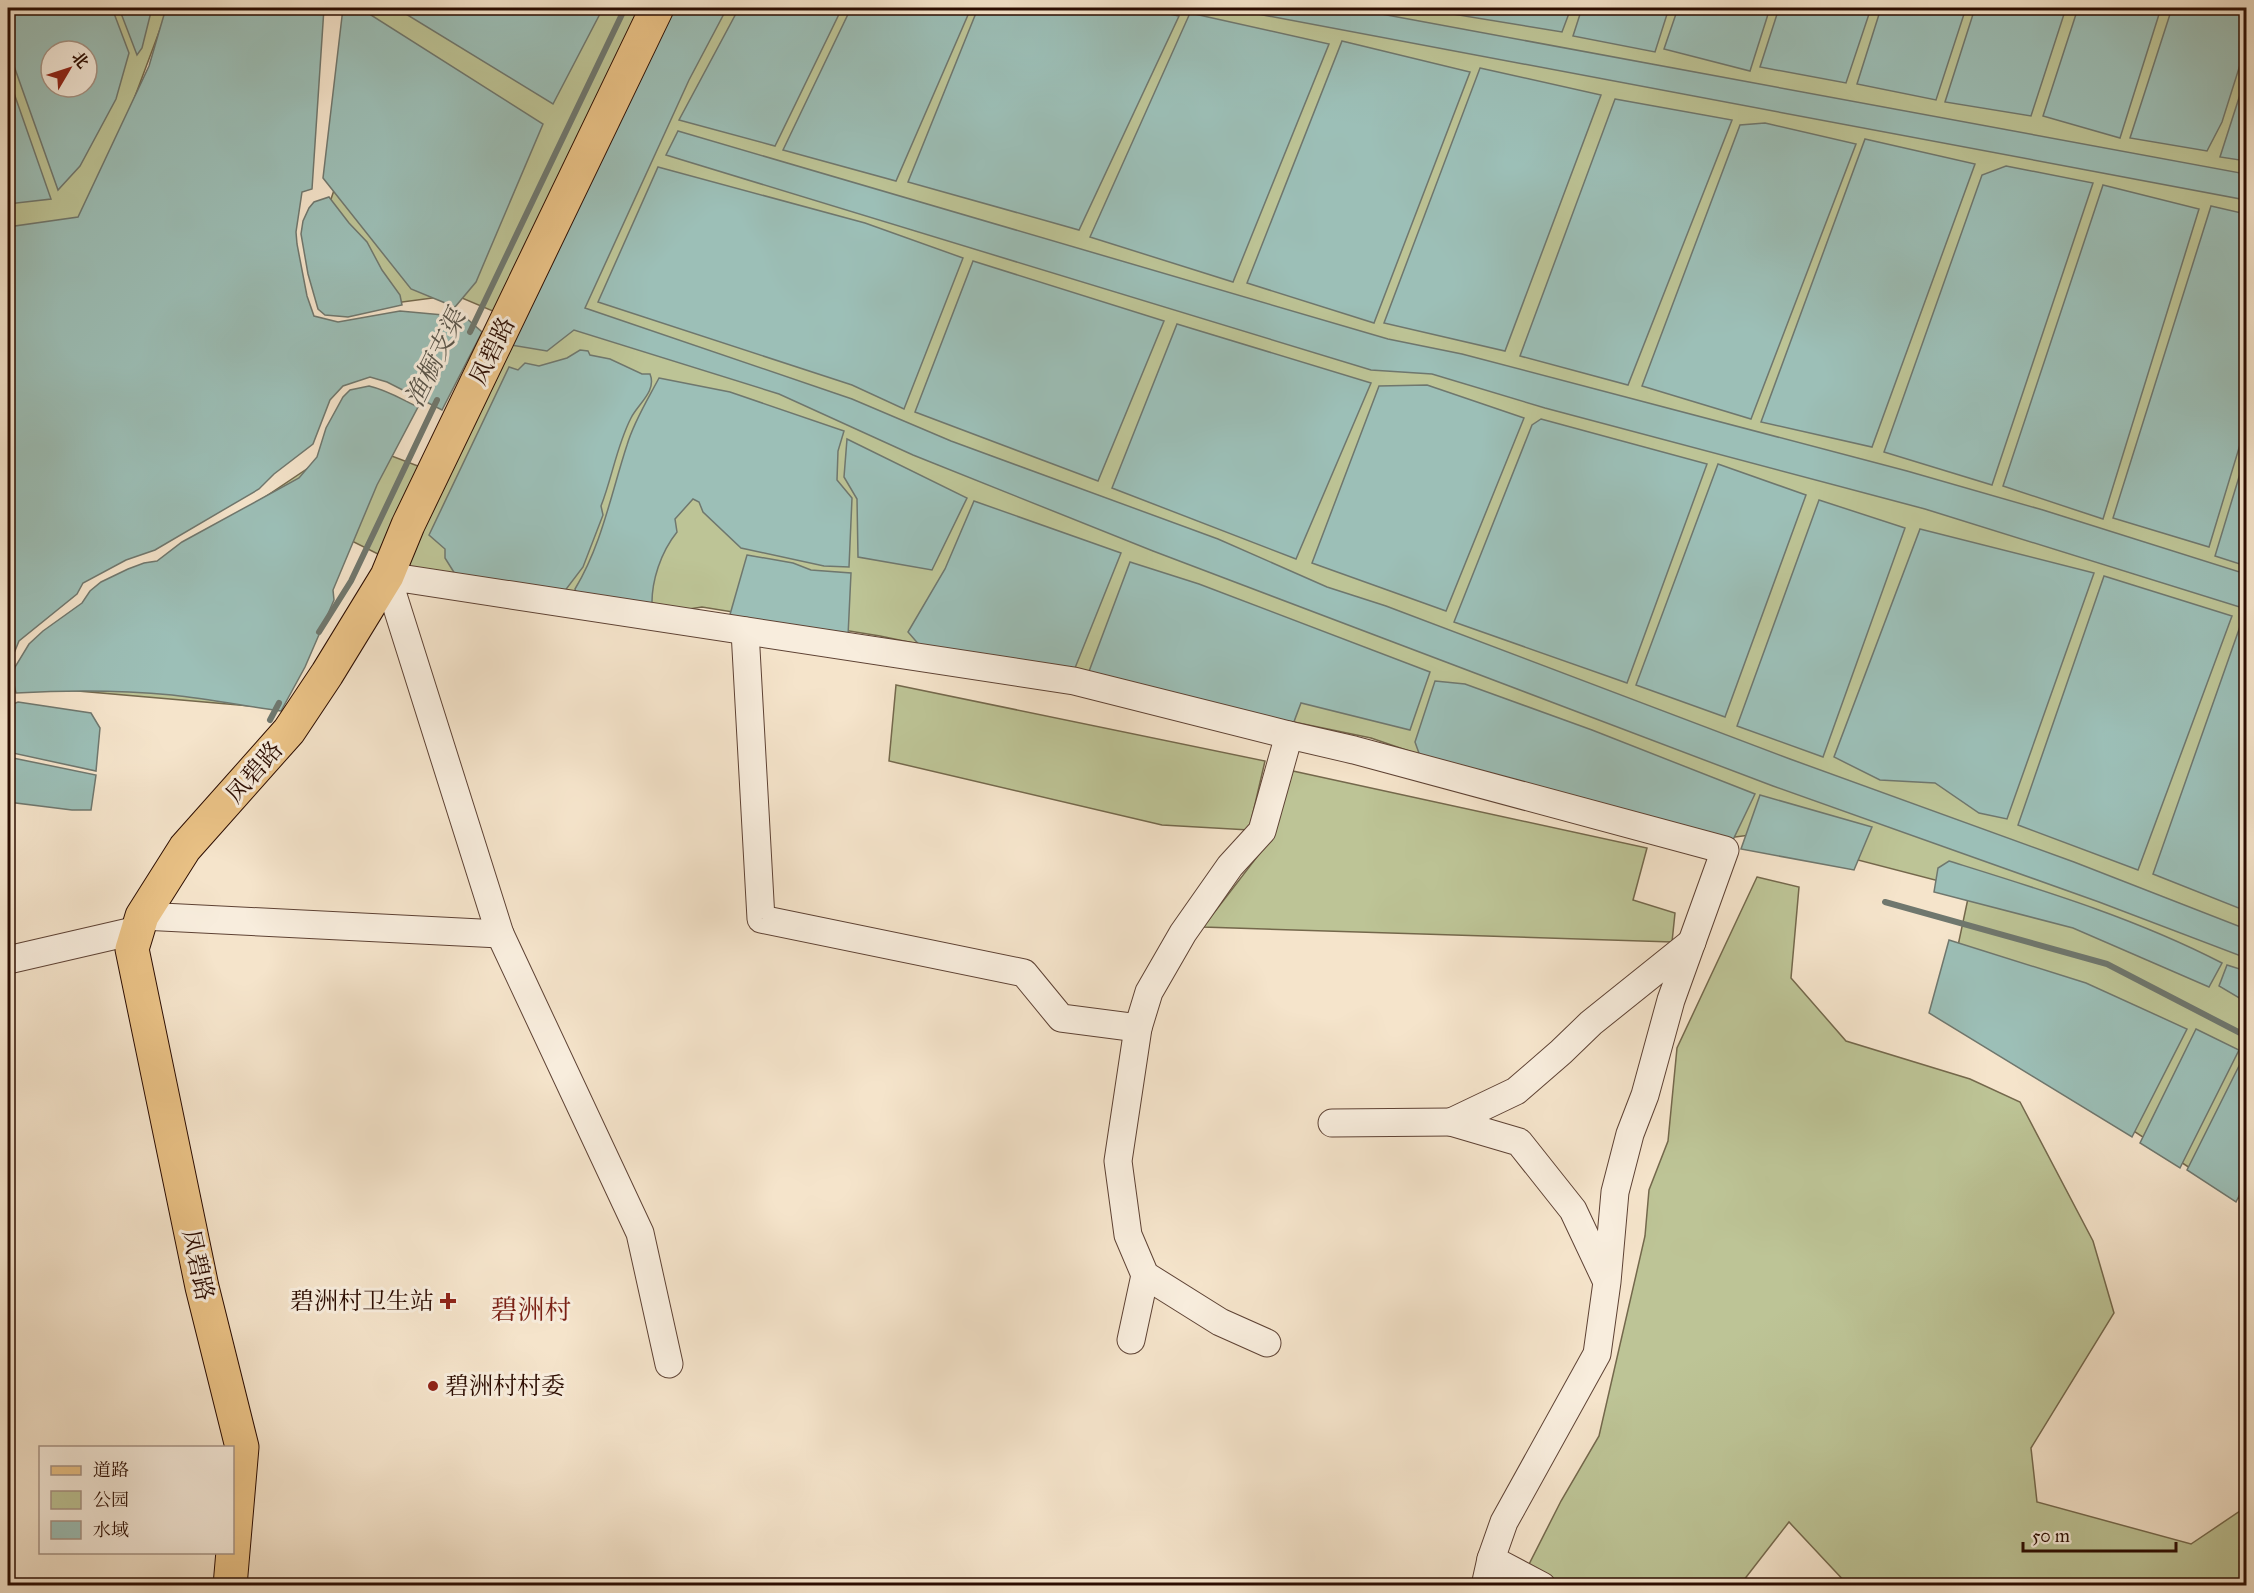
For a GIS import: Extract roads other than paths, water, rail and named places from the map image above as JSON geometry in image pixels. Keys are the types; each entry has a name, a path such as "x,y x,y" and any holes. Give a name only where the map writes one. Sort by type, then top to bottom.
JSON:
{"main road":[{"name":"凤碧路","path":"234,1540 242,1447 202,1287 132,949 140,923 185,848 289,731 387,576 408,525 657,8"},
{"name":"凤碧路","path":"230,1586 233,1554"}],"street":[{"path":"669,1364 640,1233 501,934 387,576 1074,681 1354,750 1725,850 1671,1000 1645,1095 1630,1134 1618,1183 1597,1354 1504,1522 1491,1559 1485,1586"},
{"path":"744,631 761,919 1024,973 1061,1018 1138,1028"},
{"path":"1267,1342 1220,1323 1145,1275 1128,1235 1118,1161 1138,1028 1149,992 1183,933 1230,866 1262,831 1289,735"},
{"path":"8,960 140,923 501,934"},
{"path":"1451,1122 1516,1091 1591,1023 1692,941"},
{"path":"1332,1123 1451,1122 1519,1142 1573,1210 1607,1281"},
{"path":"1131,1340 1145,1275"},
{"path":"1491,1559 1542,1586"}],"water":[{"path":"8,8 112,8 129,53 116,99 80,166 58,190 8,49"},
{"path":"119,8 152,8 142,48 137,55"},
{"path":"166,8 324,8 312,189 302,192 296,232 307,296 314,316 338,322 400,311 465,317 482,332 442,410 387,382 370,377 343,386 330,400 313,444 274,474 259,489 155,550 126,560 83,583 77,594 19,641 8,668 8,227 78,217 149,66"},
{"path":"343,8 360,8 543,124 476,282 455,307 411,289 323,178"},
{"path":"396,8 603,8 553,104"},
{"path":"668,8 727,8 689,80 585,308 852,399 951,441 1218,539 1327,587 1386,606 1790,759 2074,862 2246,929 2246,958 2099,902 1773,786 1153,551 913,455 779,394 574,330 547,351 505,344"},
{"path":"739,8 842,8 775,146 679,120"},
{"path":"851,8 971,8 896,181 783,150"},
{"path":"978,8 1141,8 1179,16 1079,230 908,182"},
{"path":"1226,8 1349,8 2246,174 2246,200"},
{"path":"1448,8 1571,8 1562,32 1446,13"},
{"path":"1582,8 1669,8 1655,52 1573,36"},
{"path":"1678,8 1770,8 1750,71 1664,49"},
{"path":"1779,8 1871,8 1846,83 1760,67"},
{"path":"1881,8 1966,8 1936,100 1857,84"},
{"path":"1975,8 2066,8 2031,116 1945,102"},
{"path":"2078,8 2161,8 2120,138 2043,116"},
{"path":"2172,8 2246,8 2246,46 2222,122 2207,151 2130,138"},
{"path":"1190,13 1329,44 1233,282 1090,237"},
{"path":"1342,41 1470,72 1374,323 1247,283"},
{"path":"1480,68 1601,95 1505,351 1384,323"},
{"path":"8,76 51,199 8,204"},
{"path":"2246,76 2246,161 2220,157"},
{"path":"1615,99 1732,120 1628,385 1520,356"},
{"path":"1765,123 1856,144 1751,419 1642,386 1740,125"},
{"path":"678,131 1388,339 1462,354 1907,471 2043,510 2246,574 2246,609 1925,509 1545,408 1432,374 1371,370 666,155"},
{"path":"1865,139 1975,164 1872,447 1761,422"},
{"path":"2006,166 2093,183 1992,485 1884,452 1982,175"},
{"path":"658,167 865,223 963,258 904,409 852,385 598,302"},
{"path":"2103,185 2199,209 2103,519 2003,486"},
{"path":"329,197 367,242 382,270 400,295 402,305 348,317 325,315 318,309 308,274 301,234 303,221 309,208 314,202"},
{"path":"2211,206 2246,214 2246,425 2209,547 2113,518"},
{"path":"973,261 1164,321 1098,481 915,412"},
{"path":"1177,324 1371,383 1296,559 1112,488"},
{"path":"580,350 588,351 590,355 610,359 642,374 650,374 651,380 649,392 631,418 622,439 601,506 603,515 583,567 564,592 455,574 445,558 445,549 429,535 509,367 518,370 525,363 539,366 567,358"},
{"path":"659,378 730,392 844,431 838,451 837,480 852,498 849,567 824,566 741,548 703,512 699,502 693,499 675,519 677,532 666,548 658,567 653,587 652,607 577,595 575,589 599,537 630,436"},
{"path":"1427,385 1524,418 1446,611 1312,563 1379,386"},
{"path":"369,386 388,392 418,407 377,485 333,590 334,600 305,667 281,711 152,693 55,691 16,693 12,677 15,667 29,644 43,631 82,603 90,591 101,582 144,563 157,561 182,542 299,478 317,457 326,428 343,397 350,390"},
{"path":"1541,419 1707,464 1627,683 1454,622 1532,425"},
{"path":"847,439 967,498 932,570 858,557 857,499 844,477"},
{"path":"2246,454 2246,566 2215,556"},
{"path":"1718,464 1806,495 1725,717 1636,685"},
{"path":"1819,500 1905,528 1823,757 1737,726"},
{"path":"974,501 1121,553 1075,668 921,647 908,632 945,569"},
{"path":"1920,529 2094,573 2007,819 1979,813 1935,783 1880,780 1834,757"},
{"path":"747,555 793,563 811,570 851,573 848,636 729,618"},
{"path":"1130,562 1199,584 1430,672 1410,730 1301,703 1292,727 1088,674"},
{"path":"2104,576 2232,616 2138,870 2018,825"},
{"path":"2243,618 2246,619 2246,911 2153,874"},
{"path":"1435,681 1465,684 1592,730 1755,794 1731,844 1421,759 1415,742"},
{"path":"18,702 91,713 100,728 96,771 8,752 8,706"},
{"path":"8,757 96,775 91,810 72,810 8,802"},
{"path":"1760,795 1872,827 1854,870 1741,849"},
{"path":"1949,861 2122,919 2222,963 2209,987 2073,928 1934,892 1938,868"},
{"path":"1949,940 2086,983 2187,1029 2132,1137 1929,1013"},
{"path":"2227,965 2246,971 2246,1002 2219,986"},
{"path":"2196,1029 2239,1050 2180,1168 2140,1143"},
{"path":"2244,1056 2246,1057 2246,1182 2236,1202 2187,1170"}],"waterway":[{"name":"渔橱支渠","path":"470,332 625,8"},
{"name":"渔橱支渠","path":"319,632 351,581 437,400"},
{"name":"渔橱支渠","path":"270,720 279,703"},
{"path":"1885,902 2107,964 2246,1036"}],"place":[{"name":"碧洲村卫生站","path":"448,1301"},
{"name":"碧洲村村委","path":"433,1386"}],"district":[{"name":"碧洲村","path":"531,1309"}]}
